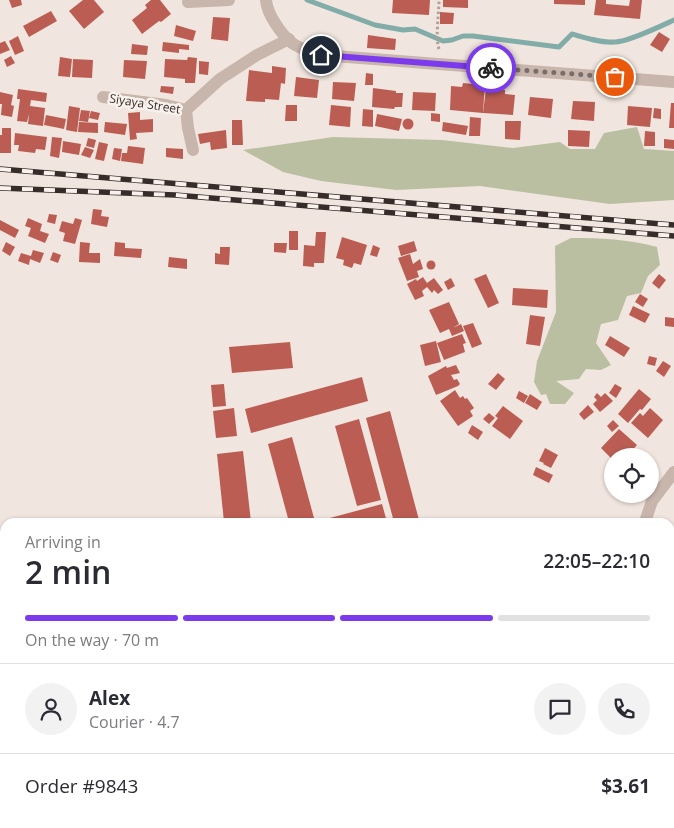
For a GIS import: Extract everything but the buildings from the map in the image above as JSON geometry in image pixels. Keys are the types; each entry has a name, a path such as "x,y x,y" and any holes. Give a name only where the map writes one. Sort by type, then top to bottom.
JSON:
{"street":[{"path":"188,2 229,0"},
{"path":"266,0 266,6 278,27 293,44 321,55 674,82"},
{"name":"Siyaya Street","path":"186,110 220,80 257,55 289,39"},
{"name":"Siyaya Street","path":"103,97 166,105 186,110"},
{"name":"Siyaya Street","path":"186,110 193,150"},
{"path":"646,518 652,501 674,472"}],"path":[{"path":"436,42 438,36 439,0"}],"green space":[{"path":"637,127 644,149 674,151 674,200 610,204 480,186 396,190 321,181 283,172 243,150 333,137 442,140 513,148 560,142 570,149 595,149 604,133"},
{"path":"571,238 614,239 657,247 660,265 648,276 641,293 627,296 618,320 601,324 596,343 611,365 601,370 586,369 579,379 556,381 574,393 565,404 550,404 546,394 541,395 534,382 537,361 556,312 555,246"}],"waterway":[{"path":"307,0 375,25 403,30 415,29 443,41 463,36 473,36 559,47 572,34 588,39 615,42 636,37 674,20"}],"railway":[{"path":"0,169 674,225"},
{"path":"0,188 175,195 674,236"}],"way so far":[{"path":"491,68 615,77"}],"route":[{"path":"321,55 491,68"}]}
